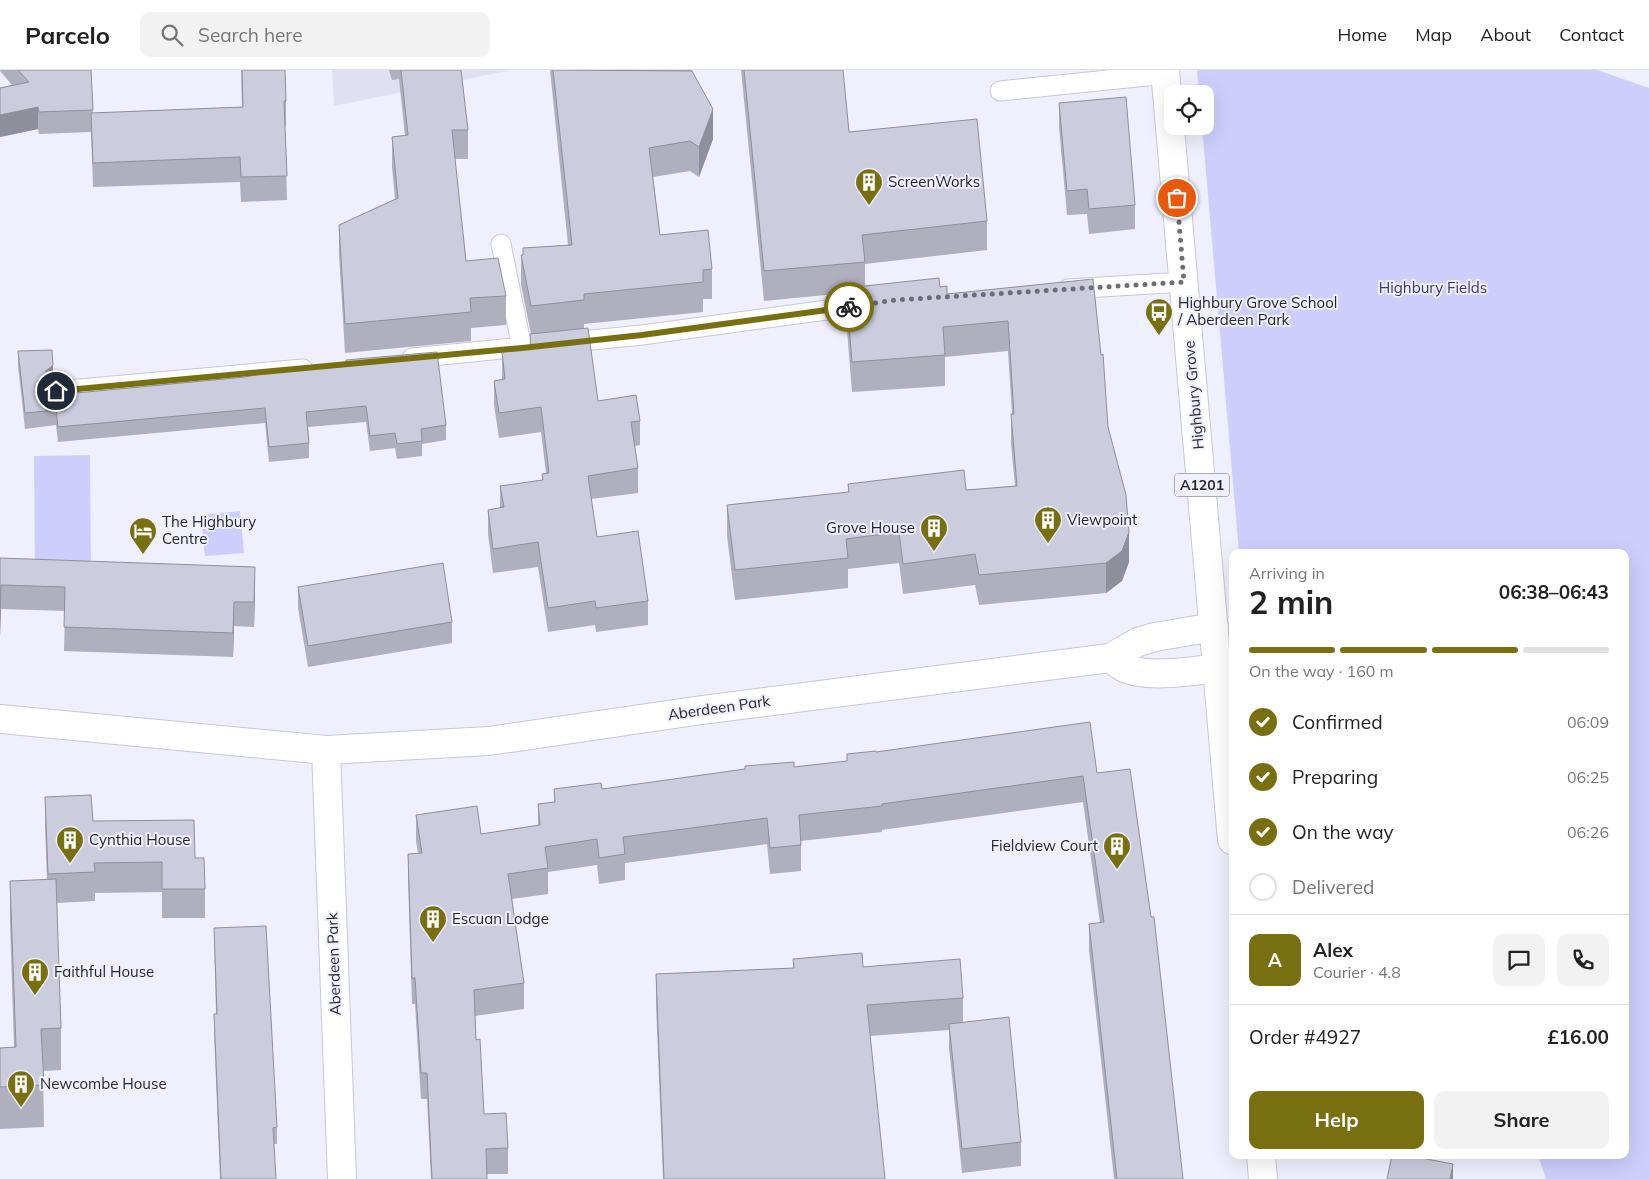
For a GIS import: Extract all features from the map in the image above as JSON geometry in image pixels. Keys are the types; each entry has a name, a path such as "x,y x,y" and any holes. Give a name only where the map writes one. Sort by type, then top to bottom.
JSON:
{"street":[{"name":"Highbury Grove","path":"1166,72 1229,803"},
{"name":"Aberdeen Park","path":"0,719 326,750 489,741 702,710 1110,658 1138,642 1155,637 1214,627"},
{"path":"1110,658 1124,668 1138,672 1169,673 1218,668"},
{"name":"Aberdeen Park","path":"326,750 342,1179"},
{"path":"1261,1159 1263,1179"}],"lane":[{"path":"1000,92 1166,72"},
{"path":"501,244 522,348"},
{"path":"1049,290 1184,282"},
{"path":"393,360 642,335 886,302"},
{"path":"56,391 324,367"}],"shaded area":[{"path":"332,70 511,70 334,106"}],"green space":[{"name":"Highbury Fields","path":"1197,70 1597,70 1649,88 1649,1179 1546,1179 1539,1159 1629,1159 1629,549 1239,549 1203,135 1214,135 1214,85 1198,85"},
{"path":"90,455 91,573 35,573 34,456"},
{"path":"240,511 244,553 205,556 201,515"}],"building":[{"path":"18,70 91,70 93,110 39,112 38,107 0,115 0,88 29,82"},
{"path":"242,70 285,70 286,101 284,101 287,176 241,177 240,157 93,163 91,113 243,107"},
{"path":"401,70 461,70 468,130 452,130 466,261 498,258 506,296 470,298 471,312 345,324 339,225 398,198 392,137 408,135"},
{"path":"553,70 692,71 713,109 699,147 690,141 649,148 660,235 708,230 712,269 703,270 703,282 584,294 584,300 531,306 521,255 523,255 523,248 572,245"},
{"name":"ScreenWorks","path":"744,70 843,70 849,132 977,119 987,221 862,235 865,262 764,271"},
{"path":"1126,97 1135,205 1089,209 1087,189 1067,191 1059,103"},
{"path":"939,278 940,287 947,286 947,294 1093,279 1101,355 1103,354 1108,427 1126,495 1129,532 1122,551 1106,563 979,575 975,554 903,564 899,532 846,539 848,558 735,570 727,505 849,492 848,484 964,470 966,490 1017,486 1011,414 1014,414 1008,321 943,327 945,355 852,362 846,288"},
{"path":"588,328 598,401 636,395 640,421 631,422 638,468 588,476 597,537 638,531 648,601 596,608 595,601 548,608 538,542 493,549 488,510 504,507 500,486 543,480 542,474 549,473 541,407 499,413 494,381 505,379 502,352 531,348 530,334"},
{"path":"52,350 53,365 46,371 45,376 47,383 54,387 55,395 245,377 293,368 346,362 346,360 437,352 446,425 421,429 422,441 397,444 395,433 370,436 366,406 306,412 309,443 269,447 265,408 58,427 56,410 25,413 18,351"},
{"path":"0,558 255,567 254,602 234,602 233,633 64,627 65,587 1,585 0,612"},
{"path":"443,563 452,622 308,646 298,587"},
{"path":"1090,722 1097,773 1130,769 1151,917 1154,917 1183,1179 1117,1179 1089,924 1104,922 1083,776 882,804 882,806 799,815 801,845 770,848 767,818 623,837 625,854 599,858 597,839 545,847 548,868 508,874 524,983 474,990 476,1040 480,1039 484,1114 506,1113 508,1148 486,1149 487,1179 432,1179 427,1073 421,1073 415,978 412,978 408,854 422,853 416,815 477,806 481,834 540,825 538,804 555,802 554,789 601,783 602,789 745,769 745,766 794,762 794,767 847,761 847,754 876,752"},
{"path":"91,795 93,821 194,820 195,858 204,858 205,889 162,889 162,862 94,863 95,872 48,874 45,797"},
{"name":"Faithful House","path":"56,879 61,1028 41,1029 44,1085 0,1087 0,1048 16,1047 10,881"},
{"path":"266,926 277,1127 273,1128 276,1179 221,1179 214,1014 217,1014 214,928"},
{"path":"862,953 863,967 960,959 963,998 867,1005 885,1179 664,1179 656,974 794,968 793,959"},
{"path":"1009,1017 1021,1142 962,1149 949,1024"},
{"path":"1391,1159 1426,1159 1453,1164 1450,1179 1387,1179"}],"way so far":[{"path":"849,307 895,300 1184,282 1177,198"}],"place":[{"name":"ScreenWorks","path":"869,206"},
{"name":"Highbury Grove School / Aberdeen Park","path":"1159,336"},
{"name":"Viewpoint","path":"1048,544"},
{"name":"Grove House","path":"934,552"},
{"name":"The Highbury Centre","path":"143,555"},
{"name":"Cynthia House","path":"70,864"},
{"name":"Fieldview Court","path":"1117,870"},
{"name":"Escuan Lodge","path":"433,943"},
{"name":"Faithful House","path":"35,996"},
{"name":"Newcombe House","path":"21,1108"}],"route":[{"path":"56,391 522,348 642,335 849,307"}]}
